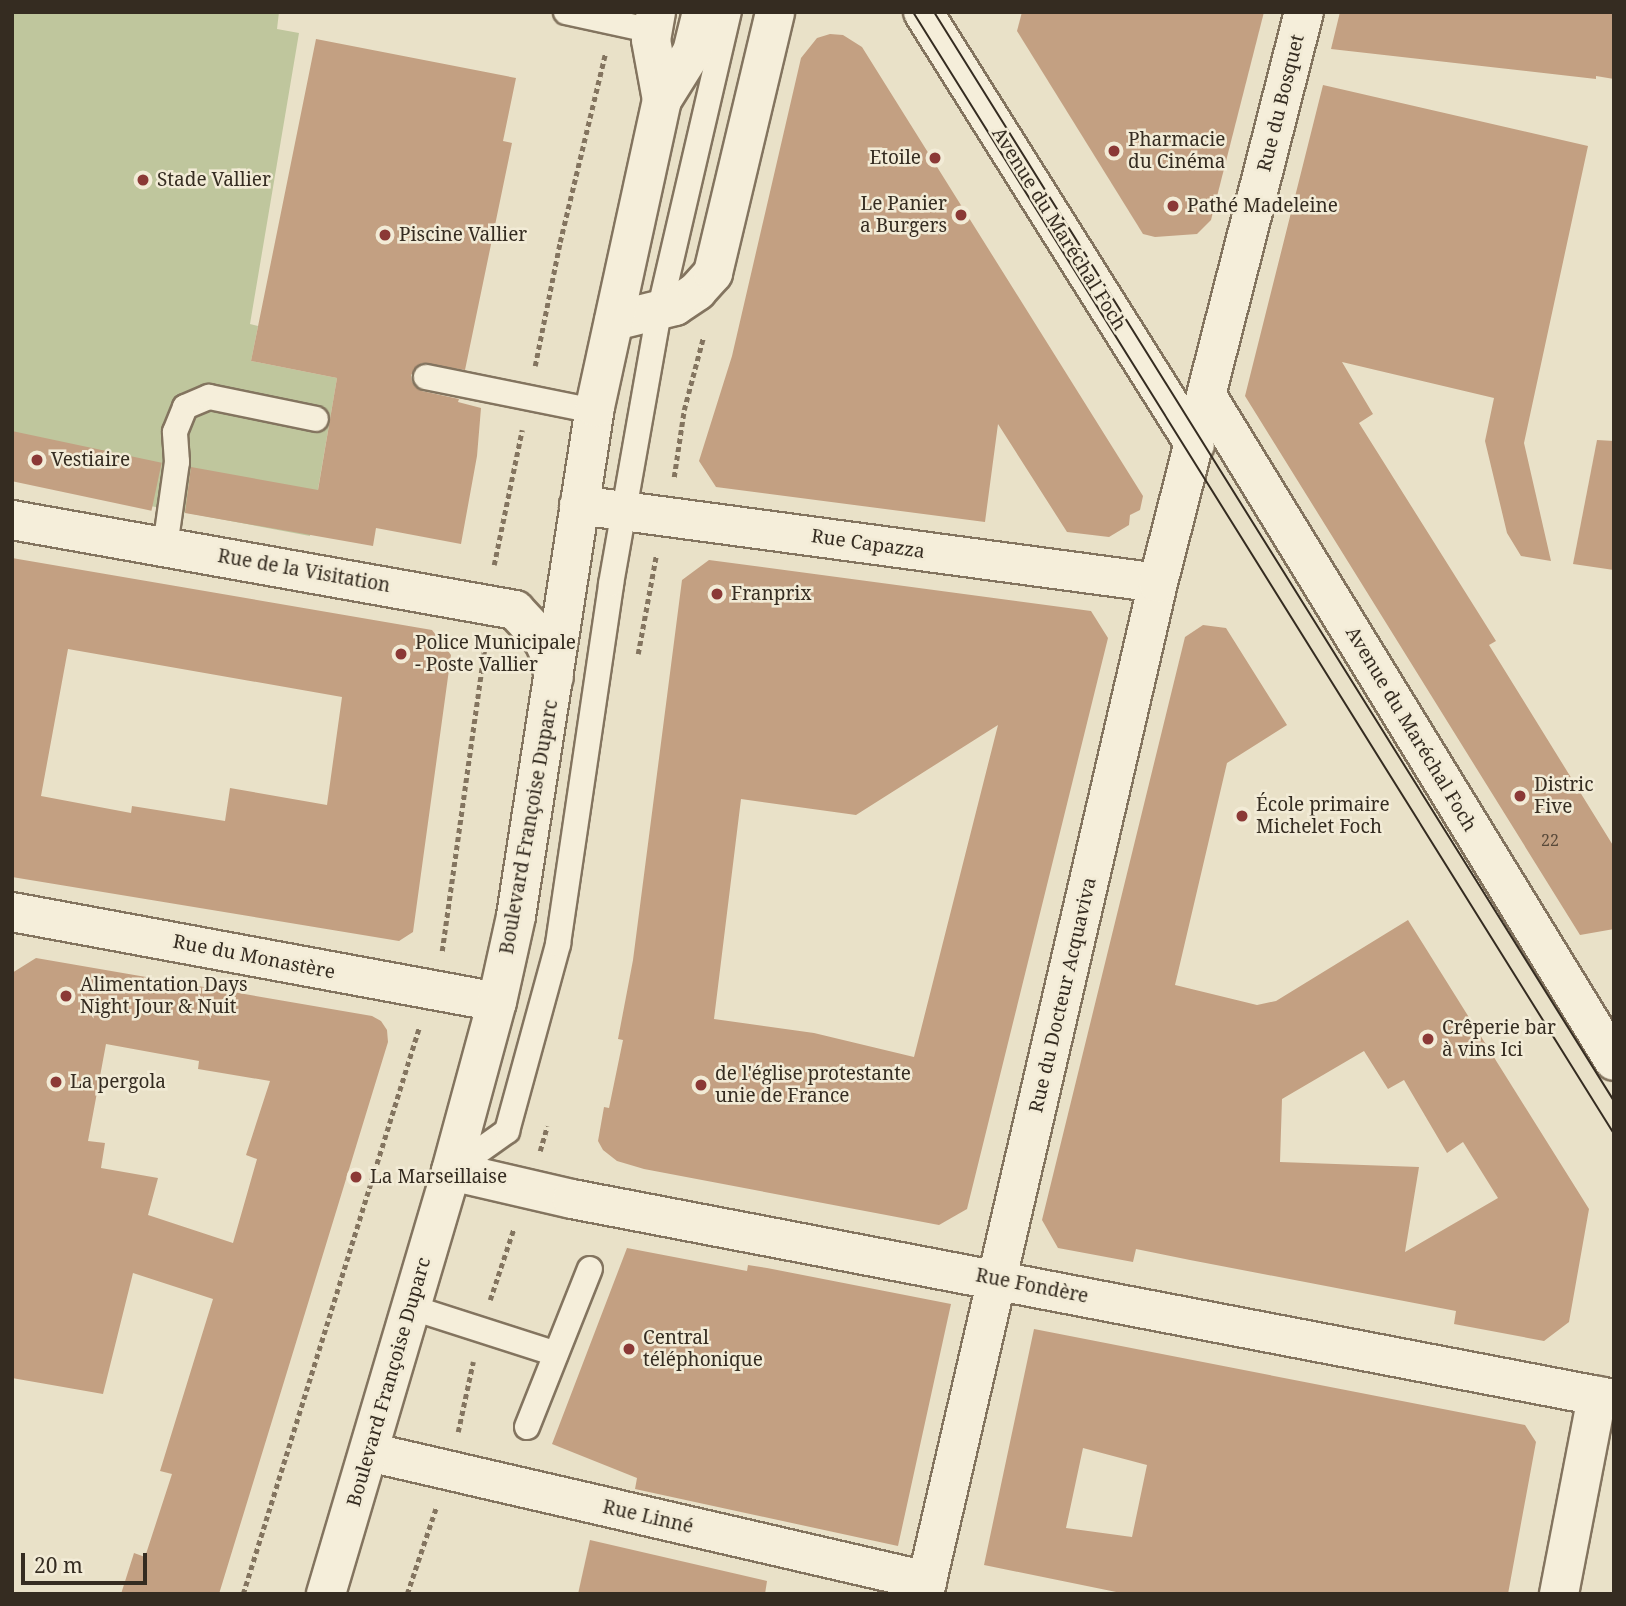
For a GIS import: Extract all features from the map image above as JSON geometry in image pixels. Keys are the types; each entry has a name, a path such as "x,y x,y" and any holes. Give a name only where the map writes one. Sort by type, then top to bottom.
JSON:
{"street":[{"name":"Boulevard Françoise Duparc","path":"326,1594 451,1171 497,1002 516,916 594,411 662,100 692,51 702,12"},
{"path":"614,321 659,312 697,291 713,273 775,12"},
{"name":"Avenue du Maréchal Foch","path":"923,12 1195,445"},
{"name":"Rue du Bosquet","path":"1208,398 1304,12"},
{"name":"Boulevard Françoise Duparc","path":"654,22 651,40 662,100"},
{"name":"Avenue du Maréchal Foch","path":"1208,398 1614,1061"},
{"name":"Rue du Docteur Acquaviva","path":"926,1587 1158,583 1208,398"},
{"name":"Rue Capazza","path":"579,505 1158,583"},
{"name":"Rue de la Visitation","path":"12,520 515,610 543,640 549,653 554,678"},
{"name":"Rue du Monastère","path":"12,912 497,1002"},
{"name":"Rue Fondère","path":"451,1171 572,1199 1605,1397"},
{"path":"1559,1594 1605,1397"},
{"name":"Rue Linné","path":"369,1452 926,1587"}],"lane":[{"path":"566,12 612,22 654,22"},
{"path":"451,1171 508,1131 558,944 624,511 659,312 729,12"},
{"path":"426,377 594,411"},
{"path":"165,547 177,462 174,432 185,407 209,397 316,419"},
{"path":"527,1427 590,1269"},
{"path":"410,1307 556,1354"}],"path":[{"path":"490,575 560,242 612,22"},
{"path":"671,490 684,410 705,332"},
{"path":"440,958 448,924 486,637"},
{"path":"243,1594 420,1017"},
{"path":"407,1594 437,1507"}],"green space":[{"name":"Stade Vallier","path":"12,12 279,12 277,29 299,33 250,324 258,326 251,361 337,378 310,536 12,480"}],"building":[{"path":"1022,12 1264,12 1211,220 1197,234 1155,237 1143,234 1017,31"},
{"path":"1340,12 1614,12 1614,79 1331,49"},
{"path":"830,34 843,35 862,47 1143,496 1140,510 1130,515 1129,525 1109,537 1067,532 998,424 985,522 716,487 699,461 732,356 801,58 817,38"},
{"name":"Piscine Vallier","path":"316,39 516,78 503,141 512,143 465,370 422,363 411,375 412,382 422,391 459,399 458,402 481,408 477,456 461,544 376,528 373,546 185,513 191,467 318,490 337,378 251,361"},
{"path":"1323,85 1588,146 1524,443 1551,561 1521,556 1507,533 1485,441 1494,398 1342,362 1373,414 1359,423 1496,641 1489,645 1614,847 1614,929 1580,935 1245,396"},
{"path":"12,431 162,463 151,511 12,481"},
{"path":"1597,440 1614,441 1614,570 1573,564"},
{"path":"12,558 432,630 451,655 413,932 399,941 12,877","holes":["68,649 342,697 327,805 230,788 225,821 132,806 131,813 41,796"]},
{"path":"709,560 1091,611 1108,638 967,1209 939,1225 644,1169 617,1161 603,1150 598,1141 604,1107 609,1108 623,1040 618,1039 633,960 682,580","holes":["998,725 914,1057 814,1033 714,1019 741,799 856,815"]},
{"path":"1203,625 1226,628 1287,725 1227,763 1175,985 1257,1005 1276,1001 1408,920 1589,1209 1569,1322 1544,1341 1454,1324 1456,1311 1136,1249 1133,1262 1058,1248 1042,1220 1185,637","holes":["1364,1051 1388,1089 1404,1080 1447,1153 1463,1142 1498,1198 1405,1252 1419,1167 1280,1162 1282,1099"]},
{"path":"36,958 372,1016 381,1021 387,1030 388,1042 219,1594 121,1594 134,1553 145,1557 172,1474 160,1471 213,1299 133,1273 103,1394 12,1378 12,973","holes":["106,1044 199,1061 198,1069 270,1081 246,1155 257,1159 233,1243 148,1215 158,1178 101,1168 105,1143 88,1141"]},
{"path":"627,1248 747,1271 748,1265 767,1268 951,1304 898,1546 635,1489 637,1478 552,1444"},
{"path":"1034,1329 1525,1425 1536,1442 1508,1594 1126,1594 984,1565","holes":["1083,1448 1147,1465 1132,1537 1066,1528"]},
{"path":"590,1540 767,1581 765,1594 578,1594"}],"tram line":[{"path":"913,12 1614,1134"},
{"path":"934,12 1614,1101"}],"place":[{"name":"Pharmacie du Cinéma","path":"1114,151"},
{"name":"Etoile","path":"935,158"},
{"name":"Stade Vallier","path":"143,180"},
{"name":"Pathé Madeleine","path":"1173,206"},
{"name":"Le Panier a Burgers","path":"961,215"},
{"name":"Piscine Vallier","path":"385,235"},
{"name":"Vestiaire","path":"37,460"},
{"name":"Franprix","path":"717,594"},
{"name":"Police Municipale - Poste Vallier","path":"401,654"},
{"name":"Distric Five","path":"1520,796"},
{"name":"École primaire Michelet Foch","path":"1242,816"},
{"name":"Alimentation Days Night Jour & Nuit","path":"66,996"},
{"name":"Crêperie bar à vins Ici","path":"1428,1039"},
{"name":"La pergola","path":"56,1082"},
{"name":"de l'église protestante unie de France","path":"701,1085"},
{"name":"La Marseillaise","path":"356,1177"},
{"name":"Central téléphonique","path":"629,1349"}]}
